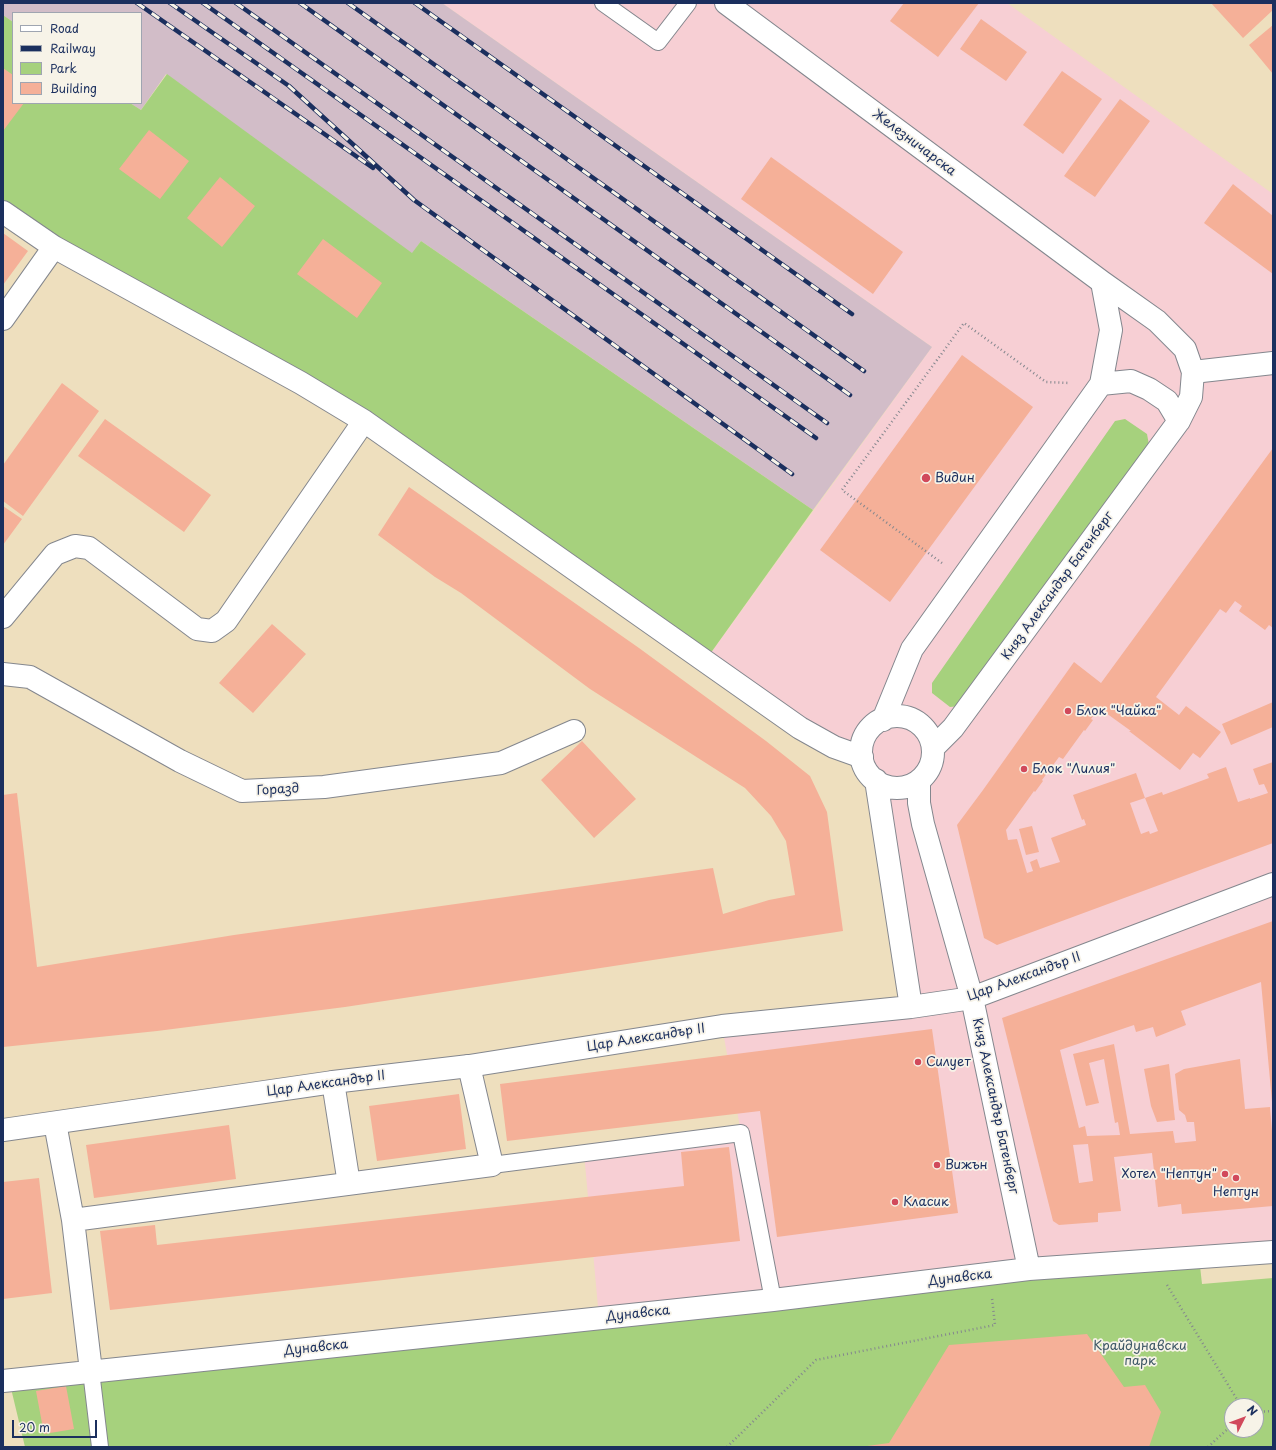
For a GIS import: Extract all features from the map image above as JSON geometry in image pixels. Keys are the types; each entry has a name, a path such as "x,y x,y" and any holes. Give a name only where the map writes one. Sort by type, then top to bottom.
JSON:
{"street":[{"name":"Железничарска","path":"726,3 1102,282"},
{"path":"3,212 54,247 301,383 364,421 800,728 834,747 862,757"},
{"path":"3,319 54,247"},
{"name":"Княз Александър Батенберг","path":"933,748 954,728 1179,420 1190,397 1193,372 1185,348 1157,321 1102,282"},
{"path":"883,720 912,649 1101,384 1110,330 1102,282"},
{"path":"1193,372 1273,363"},
{"path":"1101,384 1131,381 1149,389 1166,401 1179,420"},
{"path":"3,617 55,554 75,546 89,548 197,629 212,631 226,621 364,421"},
{"name":"Горазд","path":"3,674 30,677 180,761 242,791 324,787 501,763 574,731"},
{"path":"894,717 905,717 915,721 924,728 930,737 933,748 931,766 926,774 919,781 910,786 898,788 887,786 869,774 862,757 863,743 867,734 874,725 883,720 894,717"},
{"path":"876,780 911,1007"},
{"name":"Княз Александър Батенберг","path":"919,781 919,803 923,824 972,998 1029,1269"},
{"name":"Цар Александър II","path":"3,1130 333,1082 469,1066 722,1026 911,1007 972,998 1273,884"},
{"path":"73,1220 492,1166 469,1066"},
{"path":"333,1082 349,1184"},
{"path":"55,1123 73,1220 91,1371"},
{"name":"Дунавска","path":"3,1381 773,1300 1029,1269 1273,1252"}],"lane":[{"path":"603,3 658,42 688,3"},
{"path":"492,1166 741,1133 773,1300"},
{"path":"91,1371 100,1447"}],"path":[{"path":"926,552 842,490 964,323 1046,382 1101,384"},
{"path":"727,1447 816,1360 995,1325 989,1274"},
{"path":"1166,1285 1236,1398"},
{"path":"1208,1447 1224,1432"}],"shaded area":[{"path":"3,3 442,3 932,347 813,510 421,241 412,254 166,74 141,110 132,104 142,104 142,12 12,12 12,21 3,15"},
{"path":"442,3 1007,3 1273,194 1273,1252 599,1318 584,1153 741,1133 722,1026 910,1007 876,780 834,747 705,661 932,347"}],"green space":[{"path":"3,15 12,21 12,104 132,104 141,110 167,74 412,253 421,241 813,510 705,661 364,421 3,212"},
{"path":"1125,419 1147,434 1149,445 960,706 950,707 932,693 932,683 1115,421"},
{"name":"Крайдунавски парк","path":"1199,1257 1202,1284 1273,1278 1273,1447 25,1447 9,1380"}],"building":[{"path":"904,3 979,3 938,57 890,21"},
{"path":"1211,3 1273,3 1273,10 1243,38"},
{"path":"981,19 1027,52 1006,81 960,49"},
{"path":"1273,25 1273,74 1249,45"},
{"path":"3,68 12,74 12,104 23,104 3,131"},
{"path":"1062,71 1102,99 1063,154 1023,125"},
{"path":"1120,99 1150,121 1095,197 1064,176"},
{"path":"149,130 189,161 160,199 119,169"},
{"path":"771,157 903,252 873,294 741,199"},
{"path":"220,177 255,206 222,247 187,218"},
{"path":"1233,184 1273,216 1273,274 1204,223"},
{"path":"3,233 28,251 3,285"},
{"path":"323,239 382,283 357,318 297,274"},
{"path":"962,355 1033,407 890,602 820,550"},
{"path":"62,383 99,411 23,516 3,501 3,465"},
{"path":"105,419 211,495 184,532 78,456"},
{"path":"1273,448 1273,628 1269,625 1265,630 1239,611 1242,606 1235,601 1226,613 1220,609 1156,697 1179,715 1186,706 1221,732 1200,758 1193,753 1180,770 1099,708 1085,731 1084,730 1063,759 1059,757 1006,830 1008,840 1017,839 1027,873 1033,871 1030,862 1037,859 1040,868 1060,862 1051,838 1086,825 1084,819 1082,820 1073,795 1136,773 1145,798 1162,792 1163,795 1209,778 1207,774 1226,767 1238,802 1250,799 1268,793 1264,784 1259,785 1253,769 1273,762 1273,843 997,945 984,938 957,825 1074,662 1101,683","holes":["1145,798 1158,831 1150,834 1149,831 1141,834 1130,803"]},
{"path":"409,487 639,648 766,741 810,776 827,812 843,931 345,1007 157,1031 3,1047 3,795 17,793 37,967 234,935 713,868 723,914 769,900 795,895 786,841 771,816 745,788 590,689 461,593 435,577 378,535"},
{"path":"3,506 22,519 3,545"},
{"path":"272,624 306,654 253,713 219,683"},
{"path":"1273,702 1273,727 1231,745 1222,724"},
{"path":"582,741 636,799 594,838 541,780"},
{"path":"1032,826 1039,852 1026,855 1019,829"},
{"path":"1273,921 1272,1102 1261,982 1181,1011 1186,1025 1156,1037 1153,1027 1136,1032 1134,1025 1060,1050 1079,1128 1085,1126 1087,1136 1120,1135 1118,1122 1115,1123 1104,1059 1089,1063 1099,1103 1086,1106 1073,1054 1114,1044 1130,1134 1173,1131 1175,1143 1196,1141 1194,1122 1187,1122 1185,1115 1179,1110 1175,1074 1184,1069 1240,1059 1245,1109 1270,1107 1273,1131 1273,1206 1182,1214 1181,1204 1158,1207 1152,1153 1114,1157 1121,1211 1098,1213 1098,1222 1059,1225 1053,1221 1002,1018","holes":["1088,1144 1093,1181 1079,1183 1073,1145"]},
{"path":"932,1029 958,1213 777,1237 760,1111 507,1141 500,1084"},
{"path":"1169,1064 1175,1120 1157,1122 1151,1106 1144,1069"},
{"path":"459,1094 466,1149 377,1161 369,1106"},
{"path":"229,1125 236,1179 94,1198 86,1145"},
{"path":"729,1147 740,1241 110,1310 100,1231 155,1225 157,1245 684,1186 681,1152"},
{"path":"39,1178 52,1293 3,1299 3,1182"},
{"path":"1087,1334 1124,1387 1145,1385 1161,1412 1149,1447 860,1447 889,1443 949,1345"},
{"path":"66,1386 74,1429 44,1434 36,1391"}],"railway":[{"path":"137,3 373,168"},
{"path":"170,3 289,86 414,200 792,474"},
{"path":"203,3 816,438"},
{"path":"236,3 827,423"},
{"path":"300,3 850,395"},
{"path":"348,3 864,371"},
{"path":"415,3 852,314"}],"place":[{"name":"Видин","path":"926,478"},
{"name":"Блок \"Чайка\"","path":"1068,711"},
{"name":"Блок \"Лилия\"","path":"1024,769"},
{"name":"Силует","path":"918,1062"},
{"name":"Вижън","path":"937,1165"},
{"name":"Хотел \"Нептун\"","path":"1225,1174"},
{"name":"Нептун","path":"1236,1178"},
{"name":"Класик","path":"895,1202"}]}
